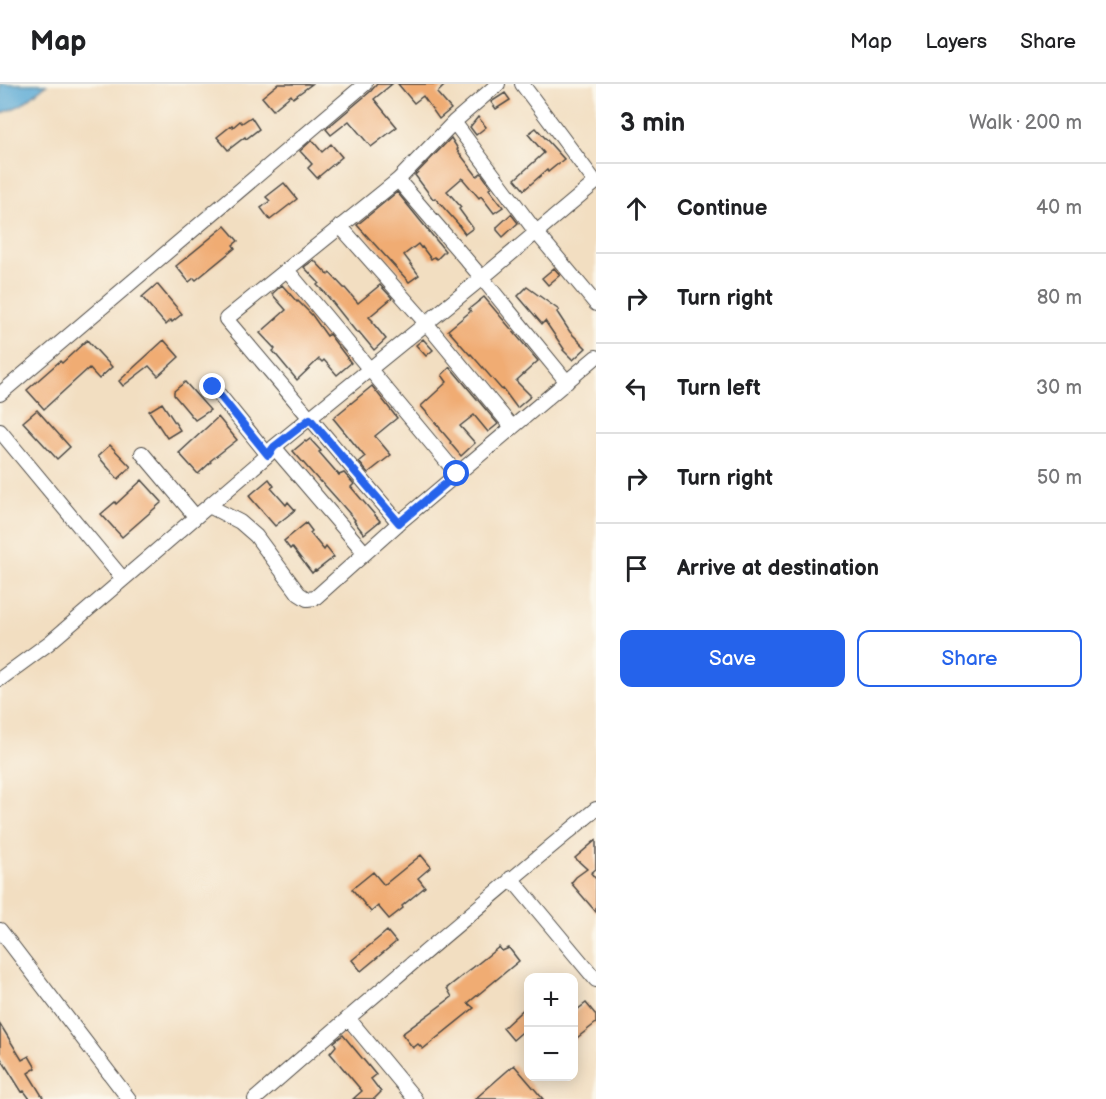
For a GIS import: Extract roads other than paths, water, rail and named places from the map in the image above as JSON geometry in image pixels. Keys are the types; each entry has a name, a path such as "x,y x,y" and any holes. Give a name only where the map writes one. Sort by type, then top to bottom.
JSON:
{"street":[{"path":"0,394 365,84"},
{"path":"399,523 226,319 398,180 454,122 498,84"},
{"path":"0,679 49,643 271,451 596,182 522,84"},
{"path":"454,122 536,232 596,304"},
{"path":"398,180 567,382"},
{"path":"340,226 512,427"},
{"path":"287,270 457,474"},
{"path":"209,506 240,522 256,536 299,594 307,599 315,598 399,523 596,357"},
{"path":"213,387 365,553"},
{"path":"0,431 123,579"},
{"path":"142,453 195,516"},
{"path":"255,1099 512,878 596,809"},
{"path":"512,878 596,980"},
{"path":"0,930 129,1099"},
{"path":"348,1018 416,1099"}],"water":[{"path":"0,84 47,84 21,105 0,114"}]}
